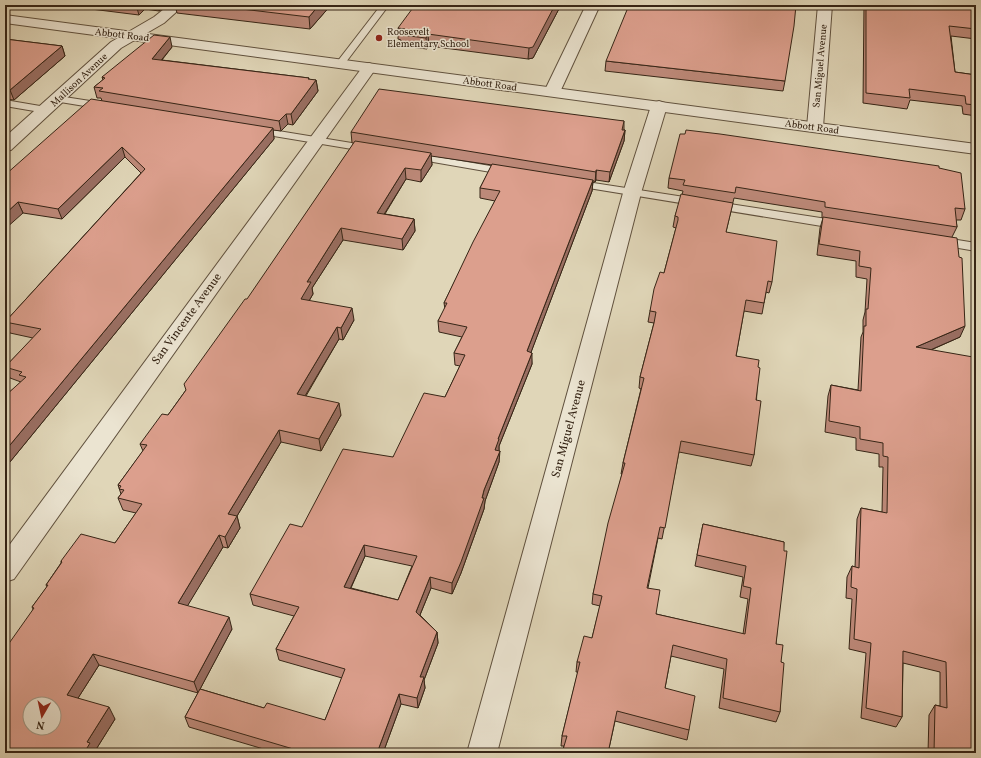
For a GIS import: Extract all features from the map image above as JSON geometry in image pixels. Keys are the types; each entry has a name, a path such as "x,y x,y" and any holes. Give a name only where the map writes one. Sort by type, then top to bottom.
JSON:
{"street":[{"name":"Mallison Avenue","path":"5,146 116,45 159,20 177,5"},
{"path":"552,92 593,5"},
{"name":"San Miguel Avenue","path":"815,127 825,5"},
{"name":"Abbott Road","path":"5,19 976,149"},
{"name":"San Vincente Avenue","path":"5,571 369,68"},
{"name":"San Miguel Avenue","path":"482,753 632,193 659,106"}],"lane":[{"path":"340,64 385,5"},
{"path":"58,99 113,108"},
{"path":"5,103 46,110"},
{"path":"246,129 379,150"},
{"path":"403,154 521,174"},
{"path":"561,181 851,227"},
{"path":"929,239 976,247"}],"building":[{"path":"208,5 319,5 309,17"},
{"path":"415,5 555,5 533,47 529,48 428,34 426,38 401,35 405,29 398,28"},
{"path":"629,5 796,5 785,81 606,61"},
{"path":"866,5 976,5 976,29 949,26 955,72 976,75 976,105 966,104 965,96 909,89 910,98 866,93"},
{"path":"154,35 170,37 152,59 316,80 291,114 286,114 279,121 99,91 103,88 94,87 105,78 102,77"},
{"path":"5,39 62,46 10,90 5,89"},
{"path":"379,89 624,121 622,130 625,130 610,172 596,170 596,172 351,132"},
{"path":"91,99 273,128 5,451 5,396 26,377 19,375 22,372 5,367 41,329 5,322 145,169 122,147 58,209 18,202 5,214 5,175"},
{"path":"686,130 939,166 939,168 961,173 965,209 955,208 957,227 825,207 825,202 736,187 735,193 683,185 685,180 669,178 680,134 685,134"},
{"path":"355,141 431,153 421,170 405,168 377,213 414,219 402,239 341,228 307,282 311,282 301,299 352,308 341,328 337,327 297,394 339,403 319,439 279,430 228,514 237,516 225,537 219,535 178,603 229,617 194,682 93,654 67,695 109,707 87,742 90,743 84,753 5,753 5,649 34,608 32,607 48,585 46,585 62,562 61,561 81,534 115,543 142,504 118,498 124,490 119,489 121,486 118,485 147,445 140,444 162,414 168,415 186,390 184,384 245,299 247,299"},
{"path":"492,164 593,180 527,351 532,353 498,439 495,450 500,451 484,490 482,498 484,498 461,562 452,583 430,577 416,612 437,632 420,677 424,677 417,698 399,694 377,753 299,753 300,751 185,717 200,689 264,708 267,703 325,720 345,669 276,649 299,607 250,594 290,524 302,527 343,449 393,457 424,393 445,397 465,355 454,353 467,327 438,321 447,303 444,303 473,242 500,191 480,188","holes":["364,545 417,556 398,600 344,587"]},
{"path":"681,194 733,203 726,232 777,241 772,282 768,281 764,303 746,300 736,356 759,360 758,367 760,368 756,400 761,401 754,455 681,441 665,528 660,527 647,588 660,590 656,614 745,634 751,588 743,586 746,566 697,555 703,524 784,542 784,551 787,551 776,644 783,645 781,662 784,663 780,712 723,698 727,659 673,645 665,688 695,696 689,730 617,711 608,753 562,753 567,736 562,736 580,662 577,662 584,636 592,638 602,596 593,594 608,523 625,463 623,463 644,378 640,377 656,312 650,311 654,289 660,272 664,273 678,220 678,217 675,216"},
{"path":"823,217 957,238 959,257 962,258 965,326 916,347 973,357 976,389 976,753 934,753 935,705 947,708 946,662 903,651 902,717 866,708 871,643 854,639 857,589 851,587 852,566 859,568 861,508 887,513 888,457 883,456 883,443 860,439 860,427 829,421 831,385 861,391 864,326 866,326 866,309 868,309 871,268 859,266 860,251 819,244"}],"place":[{"name":"Roosevelt Elementary School","path":"379,38"}]}
